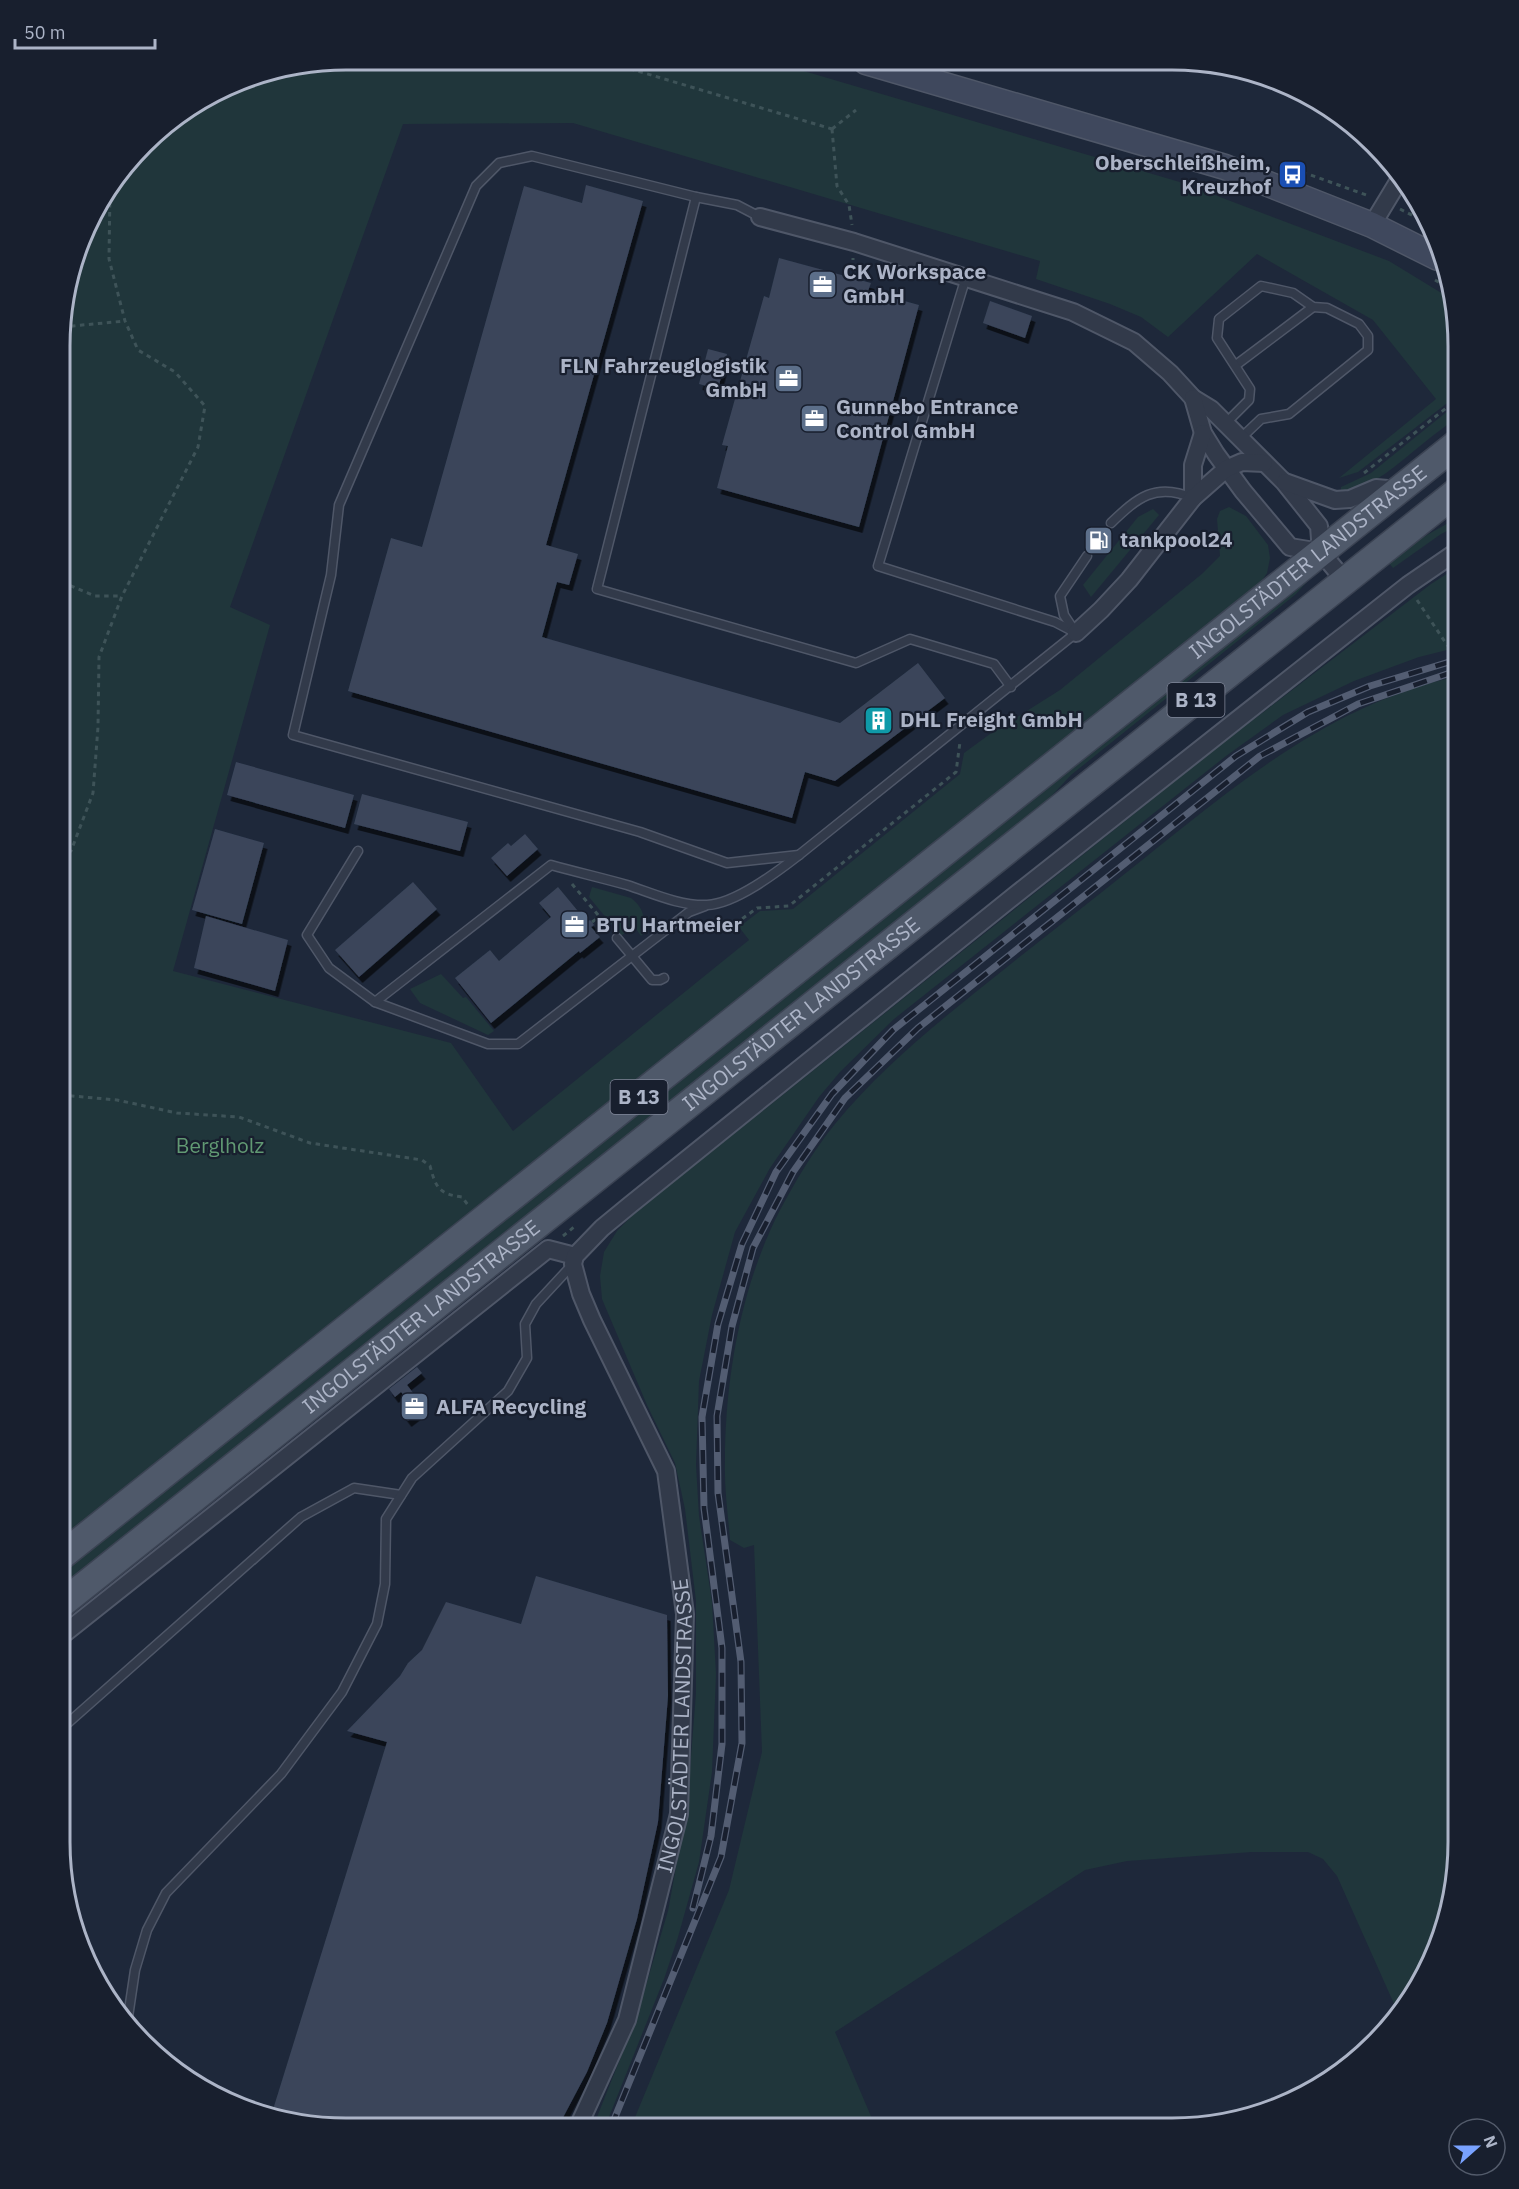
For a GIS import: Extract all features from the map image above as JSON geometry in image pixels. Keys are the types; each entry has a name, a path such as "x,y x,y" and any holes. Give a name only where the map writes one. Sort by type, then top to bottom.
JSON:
{"main road":[{"path":"893,70 1225,167 1372,225 1433,256"},
{"name":"INGOLSTÄDTER LANDSTRASSE","path":"70,1549 1448,451"},
{"name":"INGOLSTÄDTER LANDSTRASSE","path":"70,1597 1448,499"}],"street":[{"path":"1372,225 1396,184"},
{"path":"760,217 854,242 1073,312 1134,342 1170,373 1192,398 1211,409 1284,482 1319,526 1321,552 1345,581"},
{"path":"1192,398 1203,433 1226,469 1290,547 1321,552"},
{"path":"1193,498 1193,465 1203,433 1226,423"},
{"path":"1076,633 1129,580 1193,498 1226,469 1242,462 1264,463"},
{"path":"1284,482 1335,500 1350,499 1377,488 1399,490"},
{"name":"INGOLSTÄDTER LANDSTRASSE","path":"574,1260 602,1228 630,1204 1023,889 1408,585 1448,557"},
{"name":"INGOLSTÄDTER LANDSTRASSE","path":"70,1629 548,1249 574,1260"},
{"name":"INGOLSTÄDTER LANDSTRASSE","path":"574,1260 581,1294 592,1320 666,1471 685,1614 679,1814 627,2020 582,2118"}],"lane":[{"path":"760,217 737,205 532,156 499,163 476,186 339,504 331,575 293,735 640,832 727,863 799,855"},
{"path":"696,197 597,589 856,663 910,639 994,664 1011,687"},
{"path":"966,277 878,566 1055,622 1076,633"},
{"path":"1226,423 1249,400 1250,388 1217,338 1219,319 1261,286 1293,293 1313,307 1327,308 1359,324 1368,336 1368,350 1289,414 1261,419 1240,439"},
{"path":"1236,365 1313,307"},
{"path":"1111,523 1135,500 1152,492 1177,491 1193,498"},
{"path":"1076,633 1064,615 1060,596 1087,556"},
{"path":"358,851 307,935 329,968 375,1002 488,1044 518,1044 689,912 738,895 766,880 963,726 1076,633"},
{"path":"375,1002 551,865 627,885 676,901 708,905"},
{"path":"617,938 652,980 664,978"},
{"path":"129,2013 135,1970 144,1940 166,1893 281,1774 342,1692 378,1624 385,1584 386,1519 412,1478 508,1391 527,1358 525,1324 536,1305 574,1260"},
{"path":"70,1722 301,1517 354,1488 402,1495"}],"path":[{"path":"634,70 832,129"},
{"path":"832,129 856,110"},
{"path":"832,129 837,186 848,202 854,242"},
{"path":"1385,201 1417,218"},
{"path":"70,851 93,793 98,727 99,657 122,596 198,447 205,406 175,372 138,350 125,321 109,258 110,204"},
{"path":"71,326 125,321"},
{"path":"1361,475 1448,407"},
{"path":"70,585 95,596 122,596"},
{"path":"1408,585 1427,618 1448,645"},
{"path":"735,924 758,908 789,906 956,772 963,726"},
{"path":"558,867 617,938"},
{"path":"592,922 599,917"},
{"path":"70,1096 117,1100 177,1113 239,1117 310,1143 422,1160 430,1166 435,1184 445,1195 462,1197 483,1222"}],"green space":[{"name":"Berglholz","path":"800,70 1183,183 1389,261 1443,294 1448,328 1448,402 1358,472 1339,478 1436,399 1373,320 1257,254 1168,337 1141,317 1036,279 1040,261 573,123 403,124 230,607 270,625 173,971 451,1043 513,1131 749,940 739,927 760,911 793,909 960,774 964,753 1060,690 1203,573 1220,556 1217,519 1220,511 1229,507 1246,516 1268,545 1270,558 1267,573 1247,595 70,1535 71,328 76,292 85,258 107,208 139,164 178,127 208,107 241,91 292,76 328,71"},
{"path":"1448,411 1448,424 1386,473 1356,490 1341,493 1341,487 1371,473"},
{"path":"1153,509 1159,515 1091,597 1083,585 1138,517"},
{"path":"1448,523 1448,530 1393,568 1388,562 1418,540"},
{"path":"1448,573 1448,650 1419,657 1354,681 1283,715 1226,756 894,1019 840,1072 819,1097 770,1168 735,1232 712,1315 699,1381 696,1465 699,1516 712,1602 716,1674 712,1772 699,1862 664,1979 609,2118 597,2118 636,2019 668,1911 687,1807 696,1693 696,1601 685,1509 675,1463 647,1405 602,1299 600,1276 604,1252 617,1231 635,1213 1219,746"},
{"path":"1306,580 1307,582 1296,594 1071,775 1030,819 70,1585 70,1565"},
{"path":"1448,679 1448,1861 1443,1897 1434,1931 1412,1981 1395,2006 1337,1876 1323,1859 1308,1852 1252,1852 1127,1861 1085,1870 835,2032 872,2118 635,2118 729,1890 762,1752 754,1545 744,1548 730,1540 725,1481 726,1430 732,1366 745,1302 766,1241 791,1189 827,1134 867,1088 902,1054 977,991 1184,826 1268,763 1359,710 1407,690"},
{"path":"592,887 631,898 643,914 643,934 641,936 634,926 621,936 589,897"},
{"path":"441,974 463,998 466,997 494,1031 488,1035 420,1003 410,989"}],"building":[{"path":"586,185 643,201 546,545 578,554 569,585 557,582 542,637 840,723 918,663 945,698 835,781 805,772 792,818 348,691 391,538 422,547 524,186 582,203"},
{"path":"779,258 871,283 868,291 919,305 859,527 717,488 728,446 722,445 764,296 769,298"},
{"path":"990,301 1032,316 1025,338 983,323"},
{"path":"708,349 727,354 718,389 699,384"},
{"path":"236,762 354,795 345,828 227,795"},
{"path":"362,794 468,822 460,851 354,824"},
{"path":"215,829 264,843 242,924 192,910"},
{"path":"525,834 538,849 507,876 491,858 508,843 511,846"},
{"path":"413,882 437,909 359,977 335,950"},
{"path":"558,887 587,922 590,920 592,922 594,925 591,927 600,937 580,953 579,951 491,1023 455,978 490,950 499,961 551,917 539,903"},
{"path":"206,916 288,940 275,991 194,968"},
{"path":"417,1367 422,1373 407,1385 425,1408 408,1421 402,1413 412,1406 401,1392 395,1397 389,1389"},
{"path":"536,1576 667,1615 668,1696 658,1822 637,1919 607,2023 587,2072 563,2118 328,2118 273,2109 387,1742 347,1731 422,1650 446,1602 521,1624"}],"railway":[{"path":"693,1908 711,1836 722,1744 722,1648 704,1508 702,1417 718,1324 742,1244 776,1172 832,1094 893,1030 1236,756 1308,712 1370,686 1448,662"},
{"path":"615,2118 721,1857 742,1743 741,1662 718,1493 717,1416 732,1326 753,1248 793,1172 845,1098 918,1028 1260,756 1358,704 1448,674"}],"place":[{"name":"Oberschleißheim, Kreuzhof","path":"1292,175"},
{"name":"CK Workspace GmbH","path":"822,284"},
{"name":"FLN Fahrzeuglogistik GmbH","path":"788,378"},
{"name":"Gunnebo Entrance Control GmbH","path":"815,419"},
{"name":"tankpool24","path":"1099,540"},
{"name":"DHL Freight GmbH","path":"879,720"},
{"name":"BTU Hartmeier","path":"575,925"},
{"name":"ALFA Recycling","path":"415,1407"}]}
